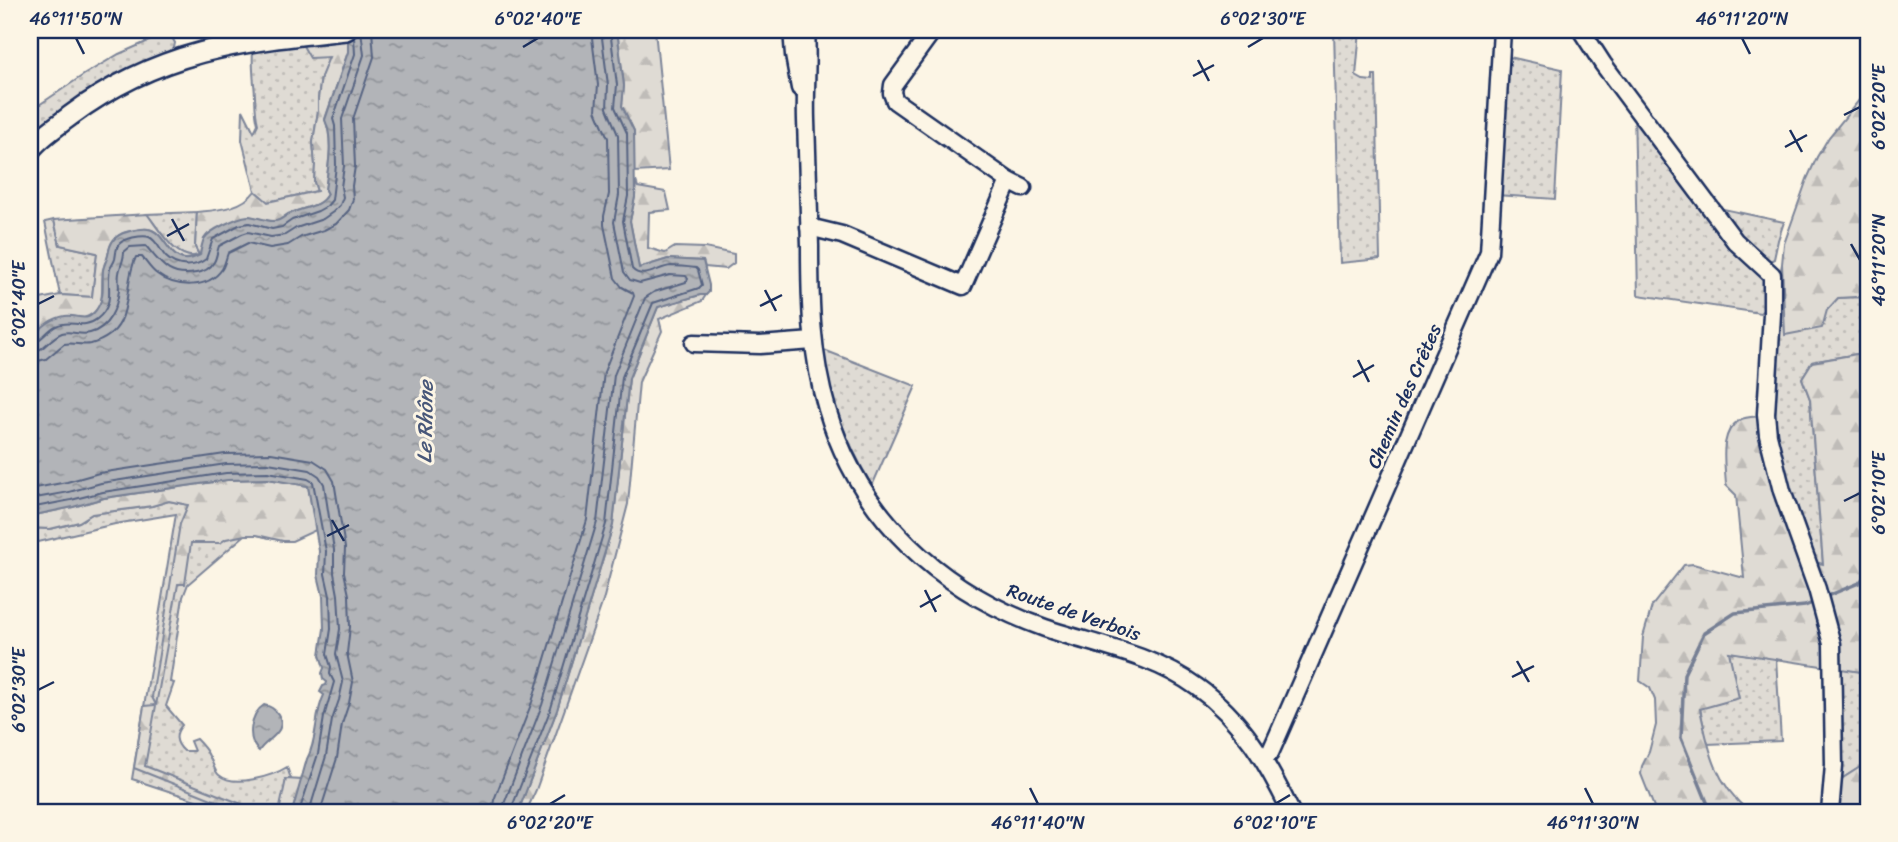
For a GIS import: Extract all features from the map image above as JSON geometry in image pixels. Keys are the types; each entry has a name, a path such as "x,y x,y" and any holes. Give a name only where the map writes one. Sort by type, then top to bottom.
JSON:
{"main road":[{"path":"31,148 82,107 155,67 199,52 235,44 346,30"}],"street":[{"name":"Route de Verbois","path":"792,30 806,118"},
{"name":"Route de Verbois","path":"806,30 813,341 824,400 843,452 869,498 925,562 968,592 1012,615 1046,628 1151,661 1197,687 1217,703 1250,738 1291,812"},
{"path":"809,227 842,235 963,286 1016,185 895,101 893,85 933,30"},
{"name":"Chemin des Crêtes","path":"1264,759 1270,753 1278,735 1489,252 1502,30"},
{"path":"1581,30 1603,64 1735,241 1772,275 1766,414 1768,435 1782,491 1817,589 1832,644 1834,765 1830,812"},
{"path":"694,344 760,345 813,341"}],"green space":[{"path":"188,30 284,30 209,42 193,37"},
{"path":"617,30 655,30 669,170 634,172 634,131 622,106 624,85"},
{"path":"1334,30 1360,30 1356,76 1373,81 1373,75 1376,75 1380,259 1340,263"},
{"path":"169,32 175,43 173,52 117,74 66,106 30,136 30,111 119,54"},
{"path":"348,38 348,52 325,119 330,145 325,190 327,194 323,201 273,222 249,216 208,234 200,255 189,259 175,255 155,231 145,229 123,233 110,246 104,266 102,296 98,309 84,318 70,316 37,331 30,340 30,301 60,295 92,297 97,253 60,245 54,220 147,214 169,243 183,254 191,256 199,255 195,247 197,212 236,205 255,191 268,202 317,191 314,182 313,142 321,77 329,57 310,58 302,44 324,44 324,41"},
{"path":"302,44 330,57 321,77 313,142 314,182 317,191 267,202 255,191 242,140 243,110 254,132 258,124 253,50"},
{"path":"1505,56 1562,69 1555,199 1496,195"},
{"path":"1868,89 1868,298 1838,298 1827,310 1822,328 1785,335 1782,264 1784,244 1817,157 1829,137"},
{"path":"1634,109 1764,275 1770,304 1760,313 1638,295"},
{"path":"636,181 638,187 666,192 670,210 649,212 648,248 665,253 675,247 705,248 734,254 734,263 726,269 705,267 703,261 668,259 639,268 630,221"},
{"path":"1714,207 1784,222 1774,259 1766,263"},
{"path":"197,212 195,247 199,255 191,256 169,244 147,214"},
{"path":"54,220 60,245 97,253 92,297 60,295 45,222"},
{"path":"1782,264 1785,334 1827,310 1838,298 1868,298 1868,352 1812,362 1802,378 1810,399 1823,564 1810,562 1771,439 1777,291"},
{"path":"706,295 702,301 659,319 662,331 639,382 628,504 603,601 536,790 526,812 518,812 557,710 613,525 629,379 658,307"},
{"path":"824,350 916,386 872,486 840,421 830,387"},
{"path":"1868,352 1868,673 1729,652 1739,698 1700,709 1721,778 1749,812 1656,812 1641,774 1656,725 1655,700 1650,688 1640,681 1643,637 1652,606 1684,565 1693,564 1744,578 1736,495 1726,485 1724,449 1728,432 1742,419 1763,416 1804,560 1823,564 1810,399 1802,378 1812,362"},
{"path":"268,479 308,486 316,530 292,541 245,535 220,543 191,543 185,584 178,584 145,766 262,812 244,812 134,768 144,706 156,705 152,697 180,524 188,505 169,501 152,506 92,514 79,522 50,529 30,528 30,516 104,498 227,480"},
{"path":"169,501 188,505 283,541 245,535 188,584 183,597 170,682 174,683 166,706 182,725 177,735 181,748 184,751 194,751 190,741 196,739 206,751 217,773 226,779 243,781 273,774 287,767 291,779 285,779 292,812 232,812 132,779 176,514 115,524 30,544 30,528 50,529 79,522 92,514 152,506"},
{"path":"1729,652 1776,658 1781,741 1707,744 1700,708 1738,698"},
{"path":"1831,666 1868,673 1868,762 1832,785"},
{"path":"1868,762 1868,812 1830,812 1832,785"},
{"path":"286,779 302,780 292,812 279,812"}],"water":[{"name":"Le Rhône","path":"345,30 617,30 624,86 622,106 634,131 635,197 630,221 639,268 668,259 703,261 709,285 706,295 658,307 629,378 613,525 557,710 518,812 292,812 313,743 324,695 320,692 327,682 323,679 324,668 320,655 324,629 323,596 318,575 319,551 308,486 268,479 227,480 104,498 30,516 30,340 54,319 65,316 91,316 102,298 103,270 110,247 113,240 123,233 148,229 155,232 175,255 181,259 189,259 200,255 207,235 231,221 248,216 277,221 324,199 327,194 325,190 330,145 325,120 348,52"},
{"path":"264,705 276,712 281,726 259,751 252,740 251,727 255,714"}],"waterway":[{"path":"1825,597 1859,583 1868,573"},
{"path":"1711,812 1681,738 1684,674 1704,633 1735,613 1805,606 1815,602"}]}
